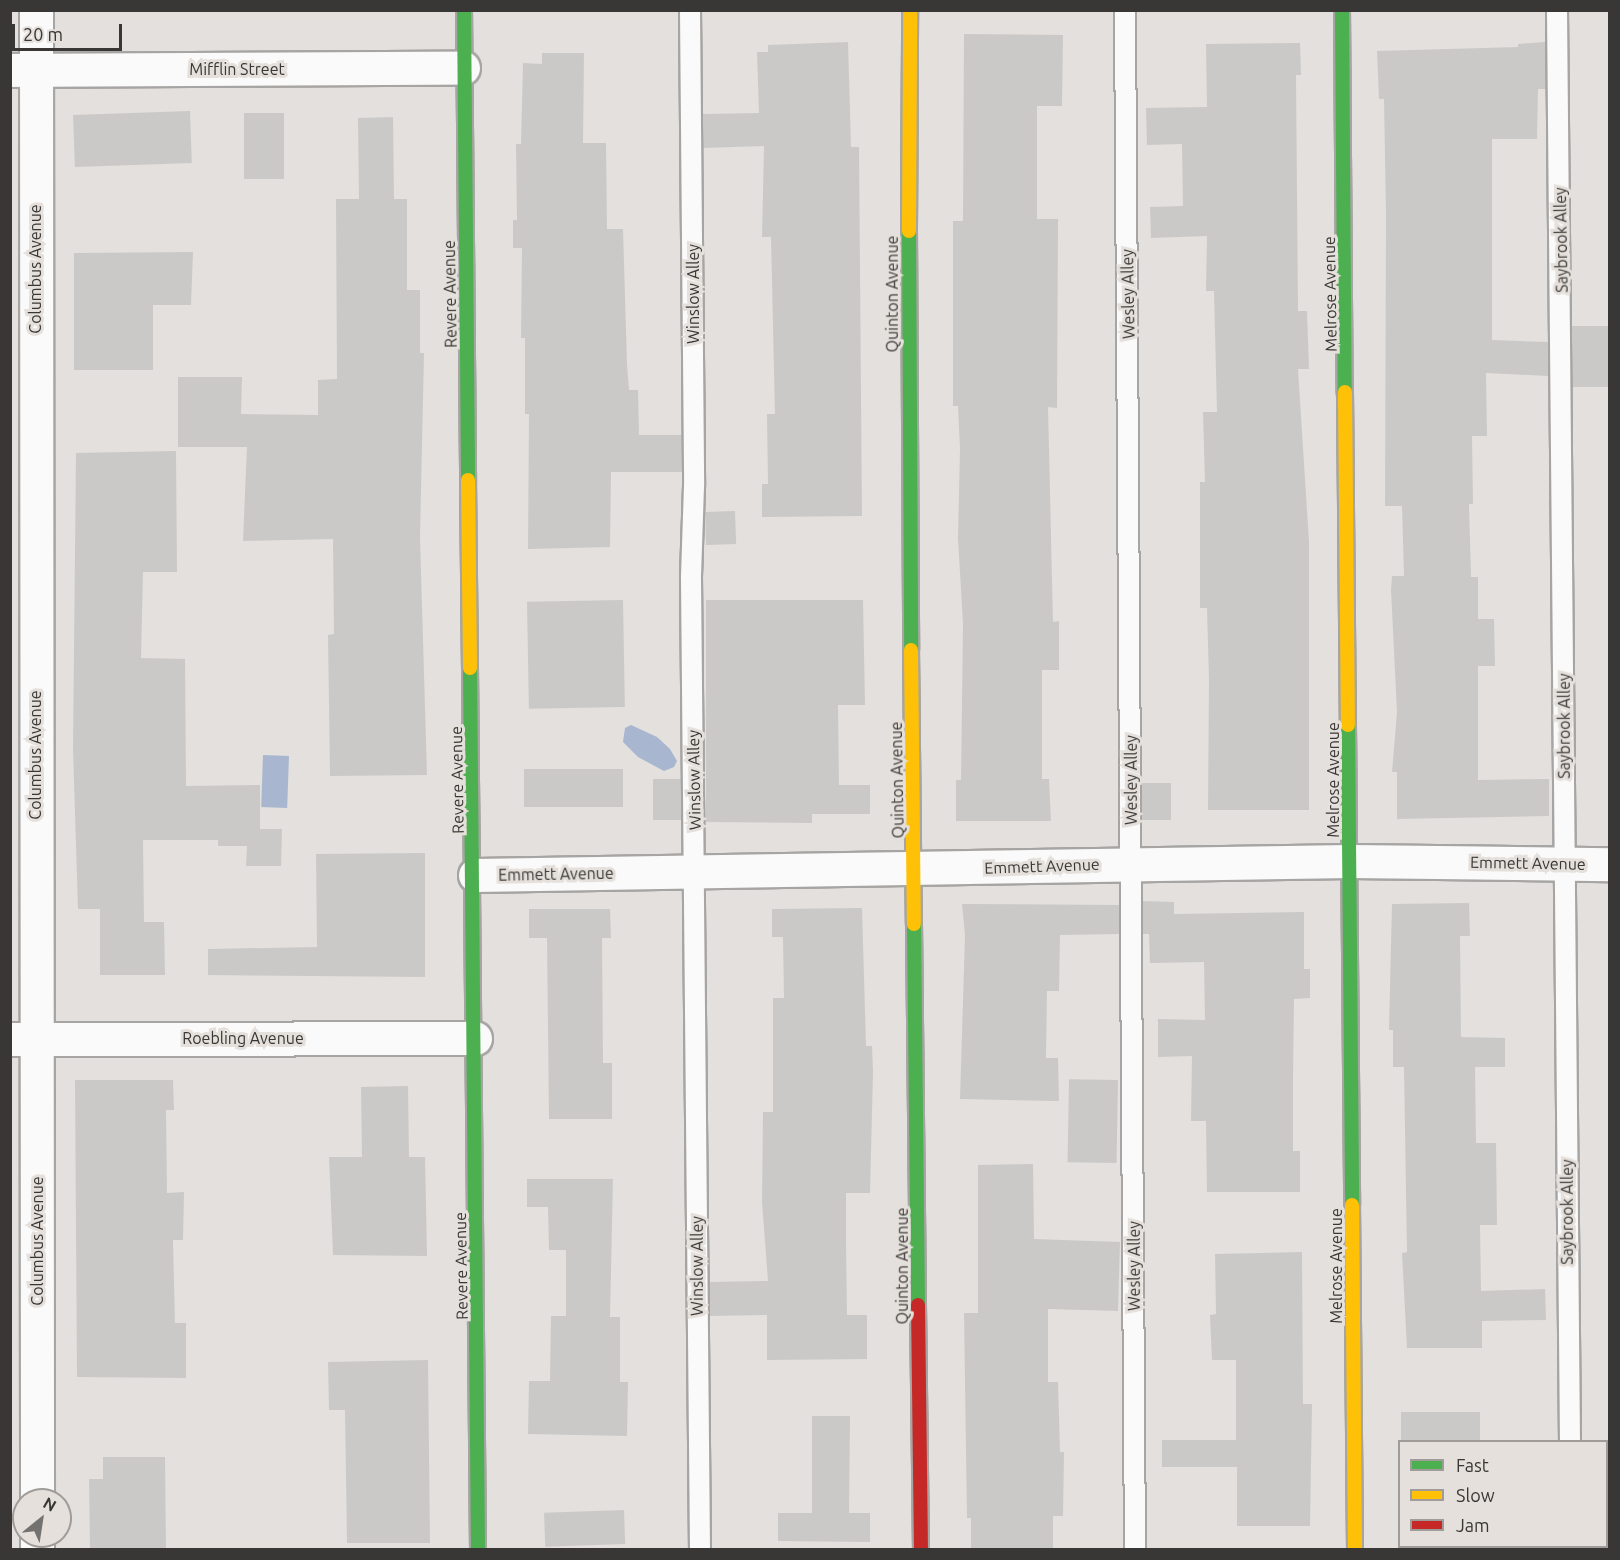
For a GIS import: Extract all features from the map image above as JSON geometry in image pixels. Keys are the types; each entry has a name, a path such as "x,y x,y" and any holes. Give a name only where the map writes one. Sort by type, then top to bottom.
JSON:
{"street":[{"name":"Columbus Avenue","path":"36,10 23,70 23,1039 37,1488"},
{"name":"Revere Avenue","path":"464,10 475,875 478,1550"},
{"name":"Quinton Avenue","path":"910,10 908,396 921,1550"},
{"name":"Melrose Avenue","path":"1342,10 1355,1550"},
{"name":"Mifflin Street","path":"23,70 464,68"},
{"name":"Emmett Avenue","path":"475,875 915,870 1131,863 1350,861 1610,864"},
{"name":"Roebling Avenue","path":"23,1039 475,1038"}],"lane":[{"name":"Winslow Alley","path":"690,10 694,486 691,578 696,873 700,1550"},
{"name":"Wesley Alley","path":"1125,10 1135,1550"},
{"name":"Saybrook Alley","path":"1557,10 1570,1440"}],"water":[{"path":"631,725 657,737 670,749 677,761 674,767 664,771 638,757 623,742 625,728"},
{"path":"263,755 289,756 287,808 261,807"}],"building":[{"path":"964,34 1063,35 1062,106 1037,106 1037,219 1058,219 1057,408 1048,407 1053,622 1059,621 1059,670 1042,670 1042,779 1049,779 1051,821 956,821 956,780 961,780 963,624 958,538 960,449 958,406 953,406 953,221 963,221"},
{"path":"848,42 851,147 859,147 862,516 762,517 762,484 768,484 767,414 775,414 771,237 762,237 764,146 703,148 703,114 759,113 757,52 768,52 768,45"},
{"path":"1545,42 1546,89 1538,89 1537,139 1492,139 1492,340 1548,342 1548,376 1486,373 1487,436 1472,436 1473,504 1469,504 1471,577 1478,577 1478,619 1494,619 1495,666 1478,666 1478,780 1549,779 1549,816 1397,819 1397,772 1392,772 1397,712 1391,590 1392,576 1404,576 1402,506 1385,506 1384,99 1379,99 1377,51 1518,47 1518,44"},
{"path":"1300,43 1301,75 1296,75 1298,311 1307,311 1309,369 1298,369 1309,542 1309,810 1208,810 1209,680 1207,608 1200,608 1200,482 1205,482 1203,412 1217,412 1214,291 1206,291 1207,236 1151,238 1150,207 1183,206 1182,144 1147,145 1146,108 1207,107 1206,44"},
{"path":"542,53 584,53 583,143 606,143 607,229 623,229 627,365 629,390 638,390 639,435 682,435 682,472 611,472 610,547 528,549 529,414 525,414 525,338 521,338 522,248 513,248 513,220 517,220 516,144 521,144 523,63 542,64"},
{"path":"190,111 192,163 75,167 73,115"},
{"path":"244,113 284,113 284,179 244,179"},
{"path":"393,117 394,199 407,199 407,290 420,290 420,353 424,353 420,538 427,775 330,776 328,635 334,634 333,539 243,541 247,447 178,447 178,377 242,377 241,414 318,415 318,380 337,379 336,199 359,199 358,118"},
{"path":"193,252 191,305 153,305 153,370 74,370 74,253"},
{"path":"1572,326 1610,326 1610,387 1572,387"},
{"path":"176,451 177,572 143,572 141,658 185,659 186,786 260,785 260,829 282,829 281,866 246,866 247,846 218,846 218,840 143,840 144,922 164,922 165,975 100,975 100,909 78,909 73,749 76,453"},
{"path":"735,511 736,544 706,545 705,512"},
{"path":"623,600 625,707 529,709 527,602"},
{"path":"706,600 863,600 865,705 838,705 839,785 870,785 870,814 812,814 812,823 706,822"},
{"path":"524,769 623,769 623,807 524,807"},
{"path":"653,779 681,779 681,820 653,820"},
{"path":"1142,783 1171,783 1171,820 1142,820"},
{"path":"425,853 425,977 208,975 208,949 317,947 316,854"},
{"path":"1143,901 1174,902 1174,914 1304,912 1304,969 1310,969 1310,998 1294,999 1293,1151 1300,1151 1300,1192 1207,1192 1206,1121 1191,1121 1192,1056 1158,1057 1158,1019 1205,1020 1204,962 1150,963 1149,934 1143,934"},
{"path":"1469,903 1470,936 1460,936 1461,1037 1505,1038 1505,1067 1475,1067 1476,1143 1496,1143 1497,1225 1480,1225 1481,1291 1545,1289 1546,1320 1482,1321 1482,1348 1407,1348 1402,1253 1407,1252 1404,1067 1393,1067 1393,1030 1389,1030 1392,904"},
{"path":"962,904 1119,905 1119,934 1060,935 1059,991 1047,991 1046,1058 1058,1058 1059,1101 960,1099 965,935"},
{"path":"862,908 866,1046 872,1046 873,1072 870,1193 846,1193 846,1241 847,1315 867,1315 867,1359 767,1360 767,1315 710,1316 710,1282 768,1281 762,1202 763,1112 773,1112 773,998 784,998 783,937 772,937 772,909"},
{"path":"529,909 610,909 611,938 602,938 603,1063 612,1063 612,1119 549,1119 547,938 529,938"},
{"path":"1069,1079 1118,1080 1117,1163 1068,1162"},
{"path":"75,1080 173,1080 174,1110 166,1110 167,1193 184,1192 183,1240 173,1240 175,1323 186,1323 186,1378 77,1377"},
{"path":"408,1086 409,1157 425,1157 427,1256 333,1255 329,1157 362,1157 361,1087"},
{"path":"1033,1164 1034,1239 1120,1242 1118,1311 1048,1309 1048,1382 1058,1382 1060,1452 1064,1452 1063,1516 1053,1516 1053,1550 971,1550 971,1518 967,1518 964,1313 978,1313 978,1165"},
{"path":"527,1179 613,1179 610,1317 620,1317 620,1382 628,1382 627,1436 528,1434 529,1381 550,1381 551,1316 566,1316 566,1250 549,1250 548,1207 527,1207"},
{"path":"1302,1252 1303,1404 1312,1404 1310,1526 1237,1526 1237,1467 1162,1467 1162,1440 1236,1440 1236,1360 1212,1360 1210,1315 1216,1314 1215,1254"},
{"path":"428,1360 430,1543 347,1543 345,1410 329,1410 328,1362"},
{"path":"1401,1412 1480,1412 1480,1440 1401,1440"},
{"path":"812,1416 850,1416 849,1513 870,1513 870,1542 778,1541 778,1513 812,1513"},
{"path":"103,1457 165,1457 166,1550 90,1550 89,1479 103,1479"},
{"path":"624,1510 625,1544 545,1547 544,1513"}],"traffic: fast":[{"path":"464,10 468,480"},
{"path":"1342,10 1345,392"},
{"path":"909,231 911,650"},
{"path":"470,668 478,1550"},
{"path":"1348,725 1352,1205"},
{"path":"914,924 918,1305"}],"traffic: slow":[{"path":"909,231 910,10"},
{"path":"1345,392 1348,725"},
{"path":"468,480 470,668"},
{"path":"911,650 914,924"},
{"path":"1352,1205 1355,1550"}],"traffic: jam":[{"path":"918,1305 921,1550"}]}
